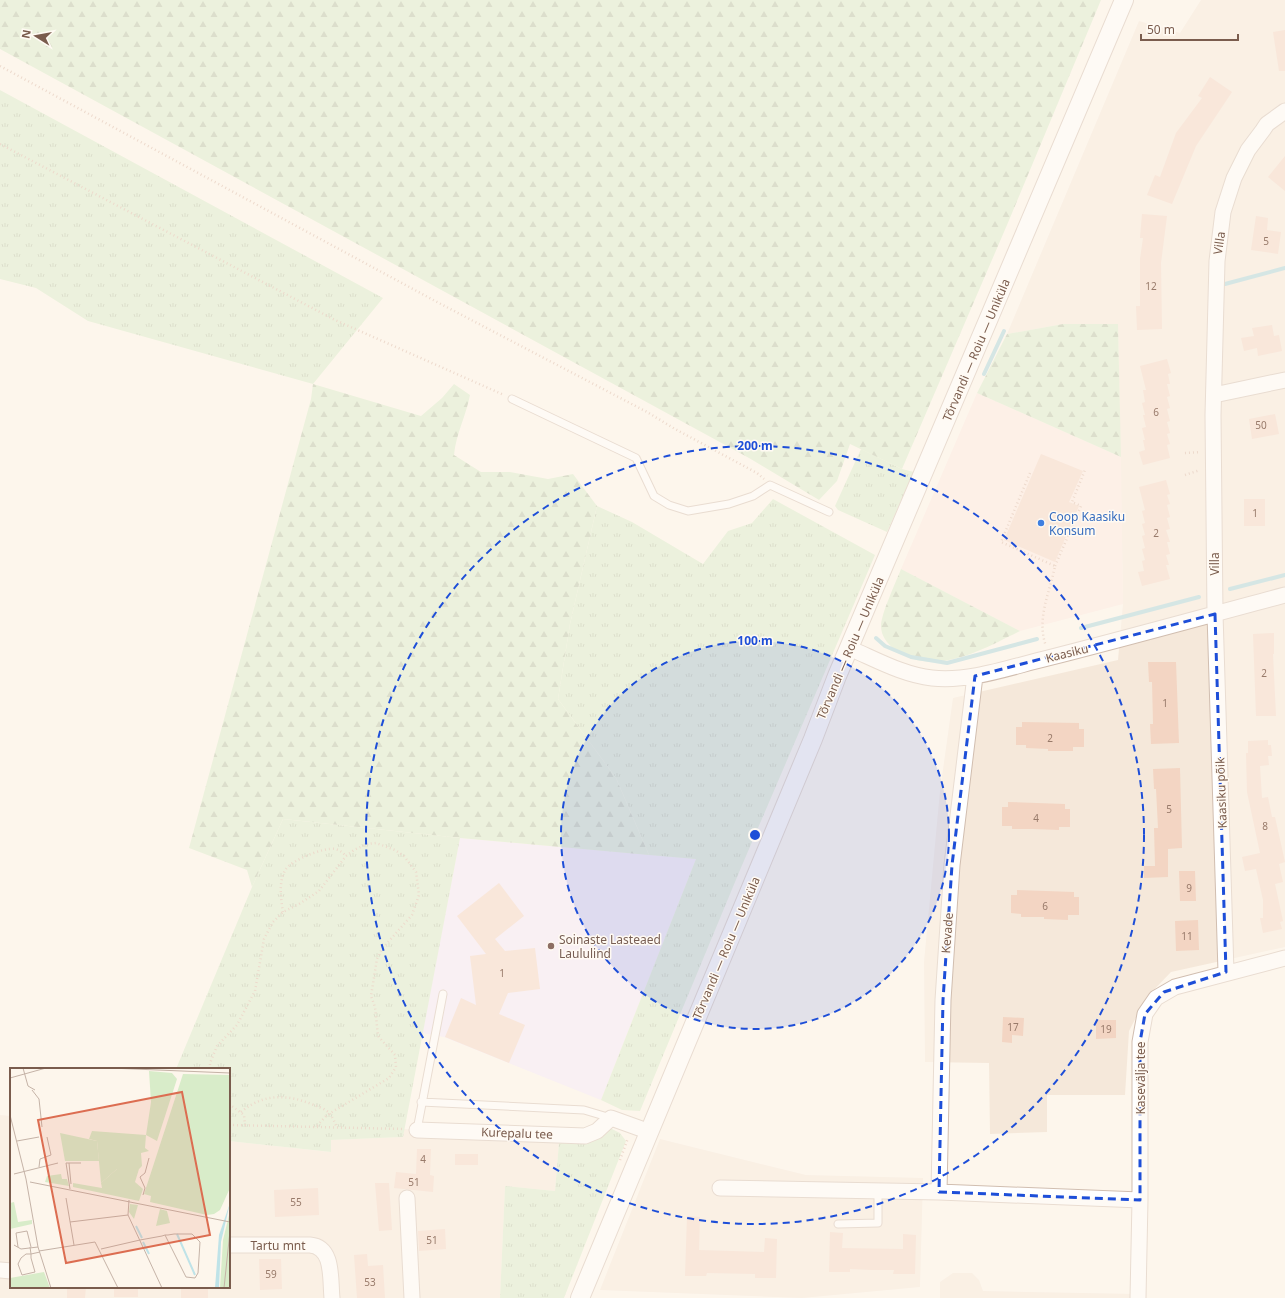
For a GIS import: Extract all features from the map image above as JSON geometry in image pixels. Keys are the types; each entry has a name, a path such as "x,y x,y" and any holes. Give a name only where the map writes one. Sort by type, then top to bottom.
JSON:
{"street":[{"name":"Tõrvandi — Roiu — Uniküla","path":"580,1298 650,1132 849,648 1124,0"},
{"name":"Villa","path":"1215,614 1214,395 1217,261 1223,212 1234,178 1248,150 1267,124 1285,111"},
{"path":"1214,395 1285,380"},
{"name":"Kaasiku","path":"849,648 900,669 930,678 955,679 975,676 1050,657 1285,595"},
{"name":"Kaasiku põik","path":"1215,614 1226,972"},
{"name":"Kevade","path":"939,1192 943,1000 952,865 975,676"},
{"name":"Kasevälja tee","path":"1138,1298 1140,1200 1140,1042 1145,1014 1150,1004 1164,992 1175,987 1226,972 1285,958"},
{"path":"611,1118 650,1132"},
{"name":"Kurepalu tee","path":"417,1130 585,1136 597,1131 611,1118"},
{"path":"720,1188 939,1192 1140,1200"},
{"path":"407,1198 412,1298"},
{"name":"Tartu mnt","path":"230,1245 310,1245 320,1247 328,1255 332,1298"},
{"path":"0,1270 10,1271"}],"lane":[{"path":"512,399 636,458 654,496 669,505 688,511 729,504 753,496 770,485 829,512"},
{"path":"417,1130 421,1102 443,994"},
{"path":"421,1102 584,1110 611,1118"},
{"path":"838,1224 878,1223 878,1191"}],"path":[{"path":"0,66 437,302 647,412 675,429 757,473 770,485"},
{"path":"0,144 335,320 512,399"},
{"path":"1185,453 1204,451"},
{"path":"1185,475 1204,468"},
{"path":"1050,657 1042,632 1042,618 1055,566 1081,506 1072,502 1085,470"},
{"path":"1030,473 1001,542 1055,566"},
{"path":"210,1068 210,1064 217,1046 237,1025 250,1003 255,990 267,931 283,912 300,904 319,891 346,856 367,844 376,843 395,850 404,856 416,872 419,895 412,915 382,949 377,959 371,996 375,1007 378,1036 395,1055 396,1067 389,1078 329,1113 315,1128"},
{"path":"283,912 280,895 281,884 285,871 292,862 327,849 335,849 346,856"},
{"path":"241,1112 250,1104 266,1098 282,1096 300,1100 329,1113 338,1128"},
{"path":"230,1105 244,1115 245,1125"},
{"path":"230,1125 417,1130"}],"highlighted area":[{"path":"1215,614 1226,972 1164,992 1145,1014 1140,1042 1140,1200 939,1192 943,1000 952,865 975,676"}],"shaded area":[{"path":"1201,0 1285,0 1285,947 1171,972 1146,998 1129,1031 1125,1095 1047,1095 1047,1132 990,1134 989,1063 925,1062 924,962 940,791 953,698 1118,660 1123,604 1118,324 1063,324 1007,334 1139,21 1180,33"},
{"path":"977,393 1121,457 1123,604 1020,631 901,569"},
{"name":"Soinaste Lasteaed Laululind","path":"460,838 696,859 601,1100 444,1037 422,1033"},
{"path":"0,1115 10,1116 10,1288 230,1288 230,1141 330,1152 331,1140 402,1137 404,1129 559,1142 555,1191 505,1186 500,1298 0,1298"},
{"path":"660,1139 806,1175 923,1178 920,1287 802,1298 600,1290"},
{"path":"953,1273 972,1273 979,1280 983,1291 1138,1294 1138,1298 940,1298 940,1282"}],"green space":[{"path":"0,0 1101,0 1007,225 902,469 850,444 837,481 819,500 749,458 0,49"},
{"path":"0,90 383,298 313,384 88,321 36,288 0,279"},
{"path":"1063,324 1118,324 1121,457 977,393 1007,334"},
{"path":"313,384 421,416 442,398 454,384 470,395 454,455 481,472 510,472 548,479 573,474 597,506 570,624 558,699 616,778 649,855 460,838 283,819 252,887 247,870 189,848 311,399"},
{"path":"861,449 902,469 914,472 887,532 838,510 835,506"},
{"path":"773,499 875,555 740,870 640,1111 622,1110 601,1100 696,859 649,855 616,778 558,699 570,624 597,506 632,522 703,564 728,531 752,523"},
{"path":"901,569 1020,631 974,653 958,658 941,661 925,661 909,658 894,649 889,644 883,636 881,630 883,614"},
{"path":"283,819 460,838 403,1137 331,1140 331,1152 230,1141 230,1068 176,1068 252,887"},
{"path":"610,1128 620,1133 626,1141 564,1298 500,1298 505,1186 555,1191 559,1142"}],"building":[{"path":"1285,30 1285,71 1279,71 1273,32"},
{"path":"1210,77 1232,92 1196,146 1172,204 1147,195 1155,175 1160,177 1176,133 1202,98 1198,96"},
{"path":"1285,156 1285,191 1268,177"},
{"path":"1142,214 1167,216 1161,263 1162,329 1137,330 1136,306 1140,306 1140,259 1143,238 1140,238"},
{"path":"1256,216 1268,218 1267,230 1281,232 1278,254 1251,250"},
{"path":"1272,325 1274,336 1279,335 1282,351 1258,356 1257,348 1244,351 1241,338 1254,336 1252,328"},
{"path":"1167,359 1171,373 1168,374 1170,384 1167,384 1170,396 1167,397 1170,408 1167,409 1170,421 1167,422 1170,433 1167,434 1170,444 1167,445 1170,458 1143,465 1139,452 1145,450 1143,440 1145,440 1142,428 1146,427 1142,403 1145,402 1143,390 1146,390 1140,366"},
{"path":"1275,414 1279,434 1252,439 1249,419"},
{"name":"Coop Kaasiku Konsum","path":"1041,454 1083,471 1069,502 1079,506 1055,562 1004,540"},
{"path":"1166,480 1170,494 1167,495 1170,504 1167,505 1170,517 1167,518 1170,529 1166,530 1170,542 1167,542 1170,554 1166,555 1169,565 1166,565 1170,579 1142,586 1138,572 1144,571 1142,561 1145,560 1142,549 1145,548 1142,536 1145,535 1142,524 1145,523 1142,511 1145,510 1139,487"},
{"path":"1244,499 1265,499 1265,526 1244,526"},
{"path":"1274,633 1273,654 1276,716 1256,716 1253,634"},
{"path":"1148,662 1176,662 1179,743 1151,744 1150,724 1153,724 1152,682 1149,682"},
{"path":"1022,722 1079,723 1079,729 1084,729 1084,747 1073,747 1073,751 1048,751 1048,749 1026,748 1026,745 1016,745 1016,727 1022,727"},
{"path":"1268,740 1268,745 1271,745 1272,756 1268,756 1269,765 1260,766 1262,798 1268,797 1272,817 1275,817 1285,862 1279,864 1283,882 1275,884 1283,921 1280,922 1282,929 1263,933 1260,918 1263,918 1263,900 1256,869 1245,871 1242,857 1260,853 1247,792 1246,753 1248,753 1248,741"},
{"path":"1180,768 1182,848 1168,849 1168,877 1144,878 1144,866 1155,866 1154,828 1158,828 1156,789 1154,789 1153,769"},
{"path":"1008,802 1065,804 1065,809 1070,809 1070,827 1059,827 1059,830 1012,829 1012,826 1002,826 1002,807 1008,807"},
{"path":"1179,871 1195,871 1196,901 1180,901"},
{"path":"499,883 524,916 495,939 505,951 535,948 540,989 508,993 499,1014 525,1025 509,1063 445,1037 461,998 476,1005 470,956 486,954 457,916"},
{"path":"1017,890 1074,892 1074,897 1079,897 1079,915 1068,915 1068,920 1044,919 1044,917 1021,917 1021,914 1011,913 1011,895 1017,895"},
{"path":"1198,920 1199,950 1176,951 1175,921"},
{"path":"1003,1017 1024,1018 1023,1036 1012,1035 1012,1043 1002,1042"},
{"path":"1096,1020 1116,1020 1116,1038 1096,1039"},
{"path":"417,1149 431,1149 430,1175 434,1176 433,1192 394,1188 396,1172 416,1174"},
{"path":"455,1154 478,1154 478,1165 455,1165"},
{"path":"375,1183 389,1183 392,1230 379,1231"},
{"path":"318,1188 319,1215 275,1217 274,1190"},
{"path":"687,1216 700,1217 699,1250 764,1252 765,1238 777,1239 776,1278 755,1278 755,1274 707,1273 706,1276 685,1276"},
{"path":"445,1229 446,1249 419,1251 418,1231"},
{"path":"830,1232 843,1233 842,1248 903,1249 903,1234 916,1235 915,1274 893,1274 894,1270 850,1269 850,1272 829,1272"},
{"path":"367,1254 368,1266 383,1265 385,1298 357,1298 354,1255"},
{"path":"259,1259 281,1259 282,1289 260,1290"},
{"path":"67,1288 86,1288 85,1298 67,1298"},
{"path":"114,1288 138,1288 138,1297 114,1297"},
{"path":"181,1288 208,1288 208,1298 181,1298"}],"waterway":[{"path":"1225,284 1285,268"},
{"path":"984,374 1004,331"},
{"path":"1230,589 1285,575"},
{"path":"1081,628 1199,597"},
{"path":"876,638 885,646 911,657 947,663 1037,639"}],"place":[{"name":"Coop Kaasiku Konsum","path":"1041,523"},
{"name":"Soinaste Lasteaed Laululind","path":"551,946"}]}
